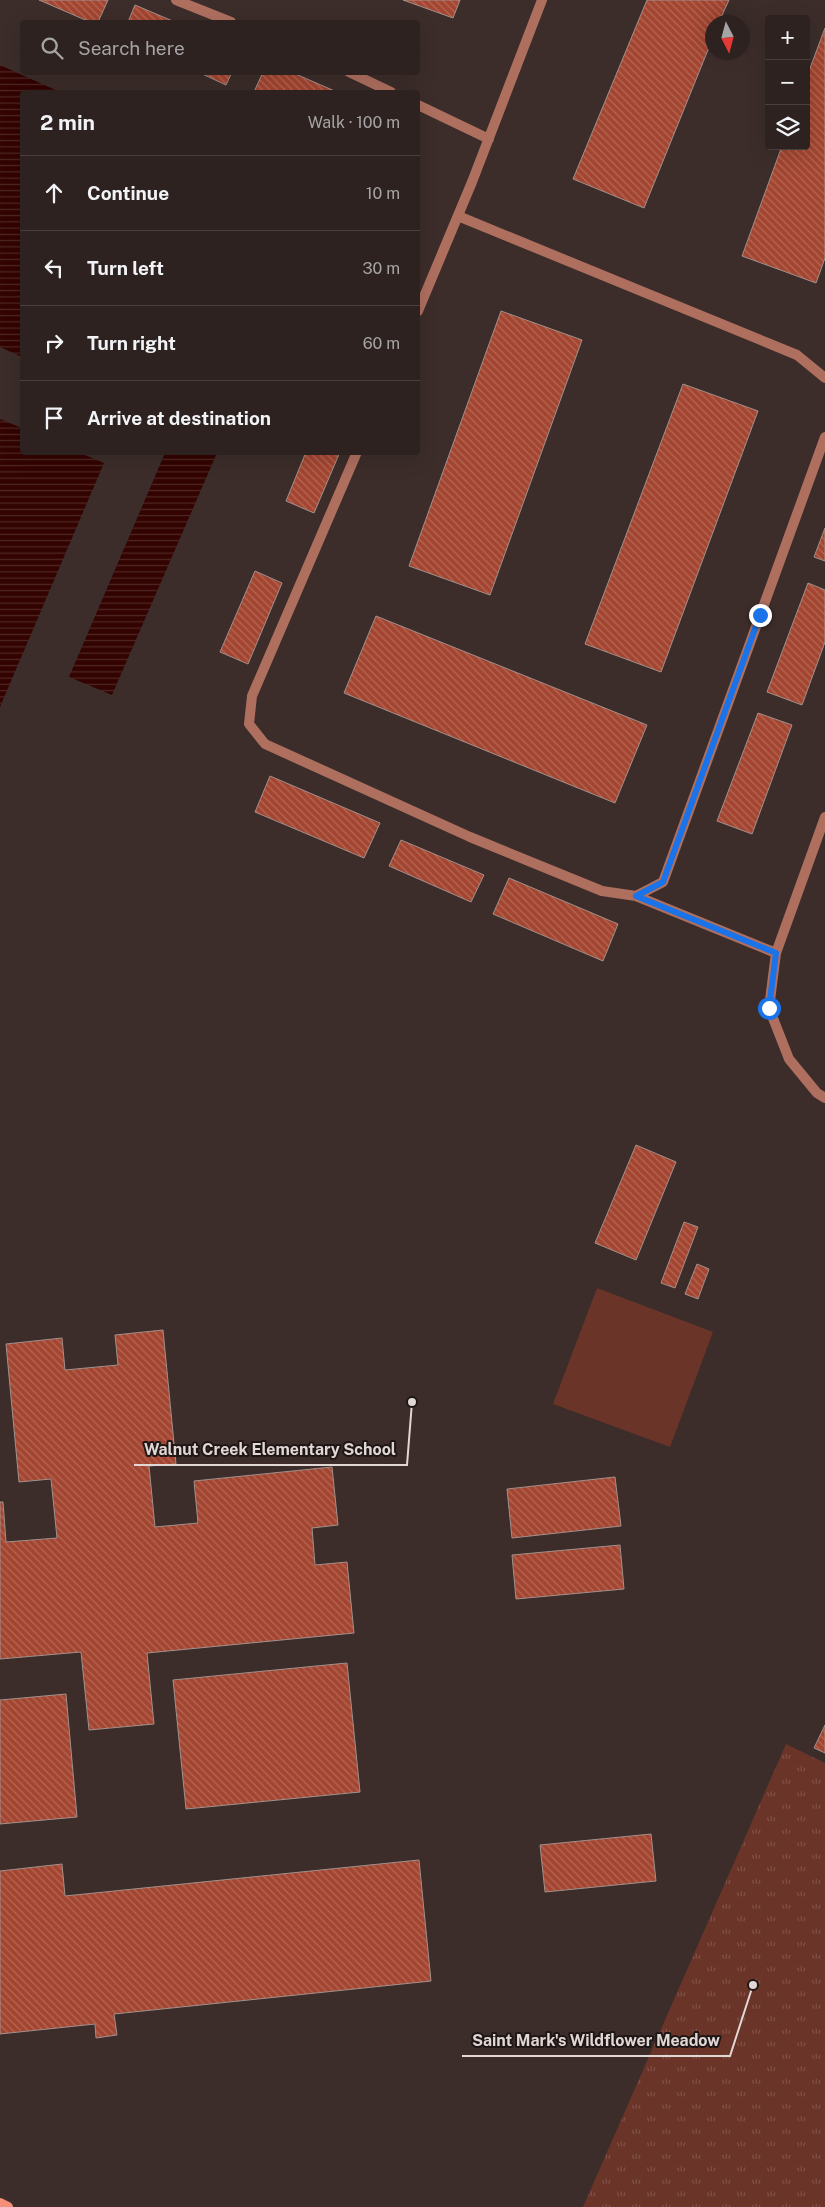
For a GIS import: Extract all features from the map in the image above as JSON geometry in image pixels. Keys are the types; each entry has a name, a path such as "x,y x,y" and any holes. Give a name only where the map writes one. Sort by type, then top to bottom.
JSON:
{"main road":[{"path":"0,2203 8,2207"}],"lane":[{"path":"176,0 226,20"},
{"path":"420,306 489,139 542,0"},
{"path":"355,75 387,90"},
{"path":"420,106 489,139"},
{"path":"458,216 796,355 825,378"},
{"path":"636,896 663,882 825,437"},
{"path":"356,455 252,696 250,724 265,744 470,837 602,891 636,896 776,953"},
{"path":"825,817 776,953 769,1008 789,1060 817,1093 825,1098"}],"green space":[{"path":"597,1288 713,1332 670,1447 553,1404"},
{"path":"786,1744 825,1763 825,2207 583,2207"}],"shaded area":[{"path":"0,65 56,90 20,90 20,356 0,347"},
{"path":"0,419 20,427 20,455 85,455 104,463 0,707"},
{"path":"164,455 216,455 112,695 69,677"}],"building":[{"path":"39,0 108,0 99,20 85,20"},
{"path":"403,0 460,0 453,18"},
{"path":"647,0 729,0 722,15 705,15 705,57 644,208 573,179"},
{"path":"135,5 170,20 129,20"},
{"path":"825,28 825,258 816,283 742,256 781,150 810,150 810,68"},
{"path":"204,75 231,75 226,85"},
{"path":"262,75 298,75 332,90 255,90"},
{"path":"501,311 582,340 490,595 409,566"},
{"path":"683,384 758,411 661,672 585,644"},
{"path":"305,455 339,455 314,513 286,501"},
{"path":"825,528 825,561 814,557"},
{"path":"255,571 282,583 248,664 220,652"},
{"path":"808,583 825,590 825,642 802,705 767,692"},
{"path":"376,616 647,725 615,803 344,693"},
{"path":"758,713 792,725 752,834 717,821"},
{"path":"270,776 380,823 364,858 255,812"},
{"path":"401,840 484,875 471,902 389,866"},
{"path":"509,878 618,924 603,961 493,914"},
{"path":"636,1145 676,1162 636,1260 595,1243"},
{"path":"684,1222 698,1227 675,1288 661,1283"},
{"path":"697,1264 709,1269 698,1299 685,1294"},
{"path":"163,1330 176,1464 149,1466 155,1527 198,1523 194,1481 332,1467 338,1525 312,1528 315,1565 347,1562 354,1633 147,1653 154,1724 89,1730 81,1652 0,1659 0,1502 3,1502 6,1542 57,1538 51,1479 19,1482 6,1344 62,1338 65,1370 118,1365 115,1335"},
{"path":"615,1477 621,1526 512,1538 507,1489"},
{"path":"620,1545 624,1589 516,1599 512,1555"},
{"path":"347,1663 360,1792 186,1809 173,1680"},
{"path":"66,1694 77,1817 0,1824 0,1700"},
{"path":"825,1725 825,1753 814,1748"},
{"path":"651,1834 656,1881 545,1892 540,1845"},
{"path":"419,1860 431,1981 114,2014 117,2035 96,2038 95,2024 0,2034 0,1871 62,1864 65,1896"}],"place":[{"name":"Walnut Creek Elementary School","path":"412,1402"},
{"name":"Saint Mark's Wildflower Meadow","path":"753,1985"}],"route":[{"path":"760,615 663,882 636,896 776,953 769,1008"}]}
